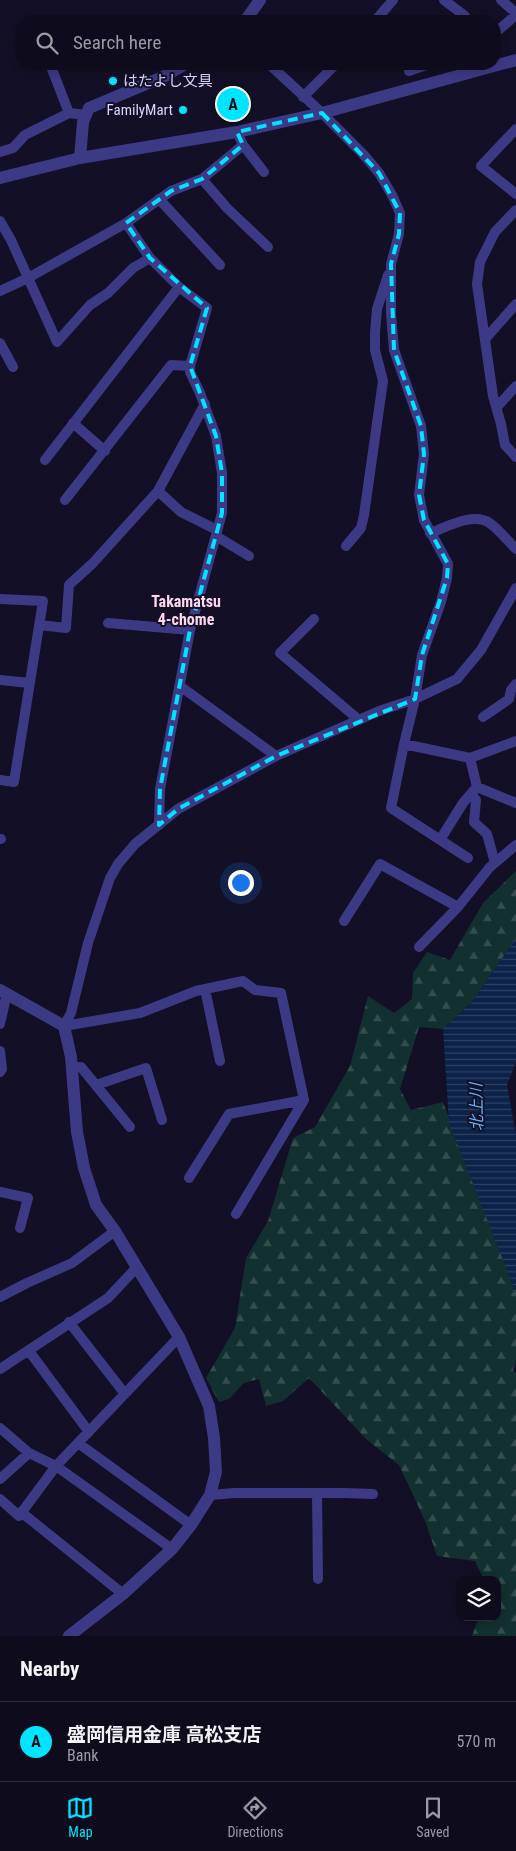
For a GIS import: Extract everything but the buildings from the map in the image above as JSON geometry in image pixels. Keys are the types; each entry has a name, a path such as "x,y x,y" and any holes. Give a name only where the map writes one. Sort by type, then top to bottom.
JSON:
{"street":[{"path":"249,15 260,0"},
{"path":"380,15 392,0"},
{"path":"444,0 465,15"},
{"path":"501,0 516,14 501,28"},
{"path":"501,64 516,60"},
{"path":"52,70 69,113"},
{"path":"80,158 83,122 89,108 175,70"},
{"path":"275,70 363,154 379,173 400,213 399,234 377,309 375,350 383,381 364,515 361,528 346,546"},
{"path":"303,97 330,70"},
{"path":"0,178 80,158 237,132 322,113 479,70"},
{"path":"0,152 12,148 25,135 69,113 86,115"},
{"path":"516,129 481,166 516,194"},
{"path":"237,132 243,146 264,172"},
{"path":"0,291 28,278 126,222 170,191 202,179 243,146"},
{"path":"202,179 227,208 268,246"},
{"path":"159,199 220,266"},
{"path":"515,213 495,232 480,262 478,284 493,396 505,445 516,457"},
{"path":"0,221 11,240 57,342 90,305 108,293 133,268 150,258"},
{"path":"126,222 150,258 179,287 207,308 190,366 190,372 205,404 216,436 222,473 222,513 190,630 160,790 159,826"},
{"path":"0,243 11,240"},
{"path":"391,264 391,314 394,350 421,426 424,454 419,495 424,520 448,564 447,578 441,602 422,655 415,699 391,808 468,858"},
{"path":"45,460 179,287"},
{"path":"486,338 516,304"},
{"path":"0,343 13,367"},
{"path":"65,500 171,365 190,366"},
{"path":"496,407 516,386"},
{"path":"39,625 66,628 68,584 93,563 158,490 205,404"},
{"path":"73,423 104,451"},
{"path":"158,490 181,512 249,556"},
{"path":"430,533 473,519 489,522 516,550"},
{"path":"69,1636 124,1594 172,1549 191,1525 210,1495 216,1472 210,1406 179,1337 115,1231 96,1205 84,1168 77,1132 72,1067 64,1026 72,1013 88,944 110,878 118,864 135,844 178,809 276,756 379,711 415,699 457,679 481,650 516,588"},
{"path":"0,600 43,601 14,782 0,780"},
{"path":"314,619 280,653 359,720"},
{"path":"108,624 190,630"},
{"path":"0,680 30,684"},
{"path":"483,717 509,699 511,690 516,684"},
{"path":"180,686 276,756"},
{"path":"404,744 470,758 516,741"},
{"path":"470,758 476,800 474,822 487,834 495,863"},
{"path":"440,840 463,803 474,791"},
{"path":"474,791 516,803"},
{"path":"419,947 458,907 495,863 516,845"},
{"path":"344,921 380,864 458,907"},
{"path":"0,1024 4,991 64,1026 140,1013 205,989 243,981 255,990 281,993 304,1100 236,1214"},
{"path":"205,989 220,1061"},
{"path":"0,1051 2,1069 0,1072"},
{"path":"72,1067 81,1067 130,1127"},
{"path":"96,1085 146,1068 162,1120"},
{"path":"189,1178 229,1114 304,1100"},
{"path":"0,1192 28,1198 20,1228"},
{"path":"0,1297 72,1263 115,1231"},
{"path":"0,1369 108,1298 137,1267"},
{"path":"69,1322 125,1394"},
{"path":"0,1499 19,1516 56,1466 179,1337"},
{"path":"29,1351 89,1432"},
{"path":"0,1428 29,1452 56,1466 172,1549"},
{"path":"78,1443 191,1525"},
{"path":"0,1479 29,1452"},
{"path":"210,1495 234,1493 373,1494"},
{"path":"317,1493 318,1579"},
{"path":"21,1512 124,1594"}],"highlighted area":[{"path":"322,113 379,173 400,213 399,234 391,264 394,350 421,426 424,454 419,495 424,520 448,564 447,578 422,655 415,699 276,756 178,809 159,825 160,789 190,630 222,513 222,473 216,436 190,366 207,308 150,258 126,223 171,191 202,179 243,145 237,132"}],"green space":[{"path":"516,871 516,939 472,1002 443,1029 419,1027 400,1089 411,1110 443,1102 516,1293 516,1361 513,1370 516,1374 516,1636 472,1636 478,1621 501,1621 501,1576 482,1576 475,1561 437,1556 426,1523 399,1465 367,1440 309,1378 283,1401 266,1406 259,1379 244,1383 229,1399 219,1402 206,1378 235,1328 246,1258 268,1221 293,1138 315,1127 350,1066 368,996 394,1013 412,999 413,973 427,952 450,960 483,903"}],"water":[{"name":"北上川","path":"516,939 516,1062 507,1085 516,1135 516,1293 449,1123 443,1029 472,1002"}],"place":[{"name":"はたよし文具","path":"113,81"},
{"name":"盛岡信用金庫 高松支店","path":"233,104"},
{"name":"FamilyMart","path":"183,110"}],"district":[{"name":"Takamatsu 4-chome","path":"186,610"}]}
